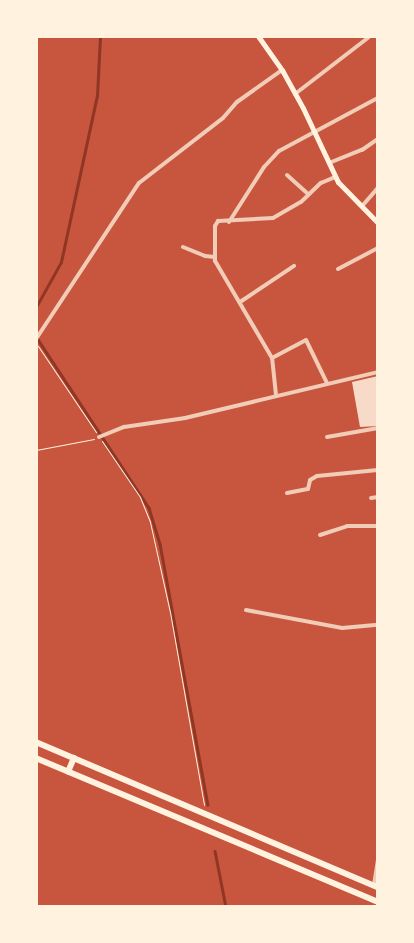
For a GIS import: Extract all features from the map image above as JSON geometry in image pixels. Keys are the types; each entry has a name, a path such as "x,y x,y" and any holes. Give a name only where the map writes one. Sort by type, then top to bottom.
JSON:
{"highway":[{"path":"36,742 376,886"},
{"path":"36,758 378,902"},
{"path":"68,772 74,758"},
{"path":"260,852 265,839"}],"main road":[{"path":"258,36 282,70 335,177 378,223"}],"street":[{"path":"295,94 369,37"},
{"path":"36,340 143,180 223,118 238,102 282,70"},
{"path":"229,222 264,166 278,150 378,98"},
{"path":"329,163 362,150 378,138"},
{"path":"287,175 308,194"},
{"path":"276,395 272,358 214,257 215,226 218,221 229,222 273,218 288,211 308,194 335,177"},
{"path":"363,205 378,188"},
{"path":"183,247 205,256 214,257"},
{"path":"338,269 378,248"},
{"path":"240,302 294,266"},
{"path":"272,358 306,340 327,384"},
{"path":"103,436 124,427 181,418 378,372"},
{"path":"328,437 378,428"},
{"path":"287,493 308,488 310,480 317,476 378,470"},
{"path":"371,498 378,497"},
{"path":"320,535 347,526 378,526"},
{"path":"246,610 342,628 378,625"},
{"path":"376,886 378,860"}],"path":[{"path":"36,340 103,436 140,497 150,522 205,799 201,812"},
{"path":"36,450 103,436"}],"building":[{"path":"378,376 378,426 360,427 352,382"}],"waterway":[{"path":"36,307 61,262 97,96 100,36"},
{"path":"37,338 149,508 160,544 208,805"},
{"path":"215,851 226,907"}]}
